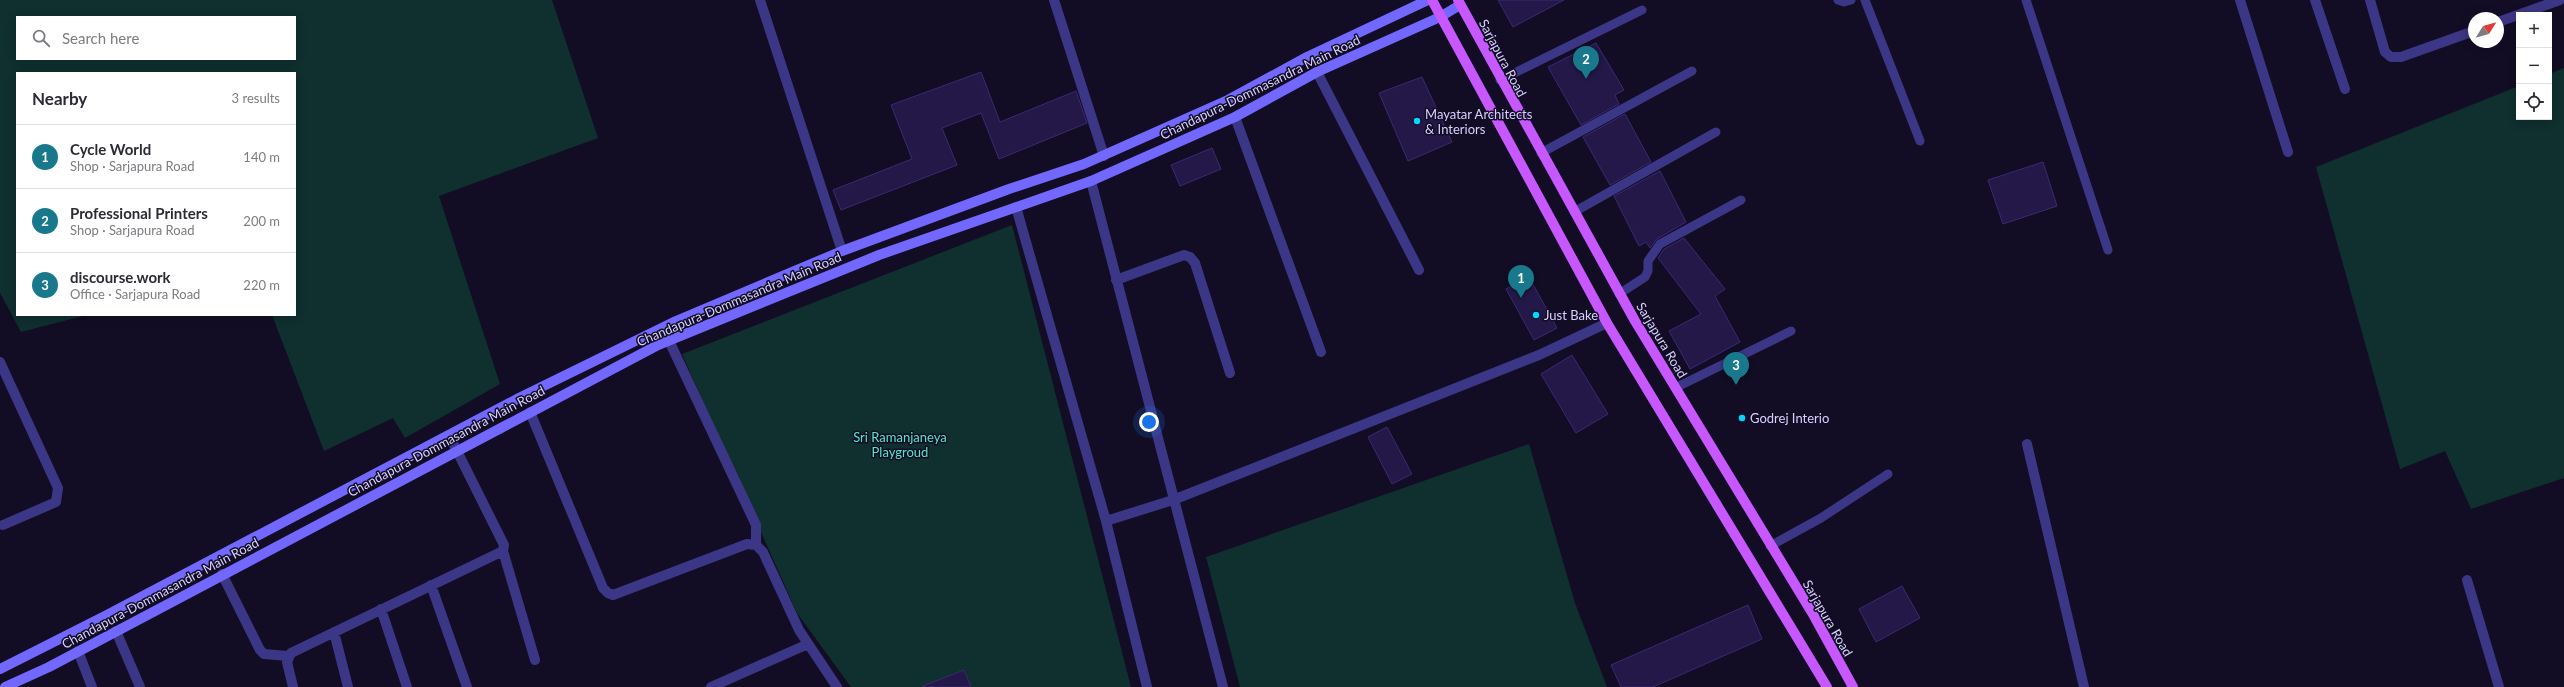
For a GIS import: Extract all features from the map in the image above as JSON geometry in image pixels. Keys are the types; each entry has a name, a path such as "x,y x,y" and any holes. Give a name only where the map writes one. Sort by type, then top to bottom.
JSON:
{"main road":[{"name":"Chandapura-Dommasandra Main Road","path":"0,669 107,615 519,398 663,328 842,251 1104,156 1228,100 1307,56 1428,0"},
{"path":"1432,0 1607,323 1828,687"},
{"name":"Chandapura-Dommasandra Main Road","path":"6,687 78,651 457,450 669,340 880,255 1091,181 1235,117 1317,72 1440,17 1459,2"},
{"name":"Sarjapura Road","path":"1459,2 1500,80 1619,294 1853,687"}],"street":[{"path":"760,0 842,251"},
{"path":"1054,0 1104,156"},
{"path":"2240,0 2288,152"},
{"path":"2315,0 2345,89"},
{"path":"2370,0 2385,52 2391,57 2401,57 2468,33"},
{"path":"2504,20 2560,0"},
{"path":"1317,72 1419,270"},
{"path":"1235,117 1321,352"},
{"path":"1091,181 1173,500 1224,687"},
{"path":"1016,207 1106,521 1147,687"},
{"path":"1116,280 1184,255 1190,257 1195,264 1230,373"},
{"path":"1106,521 1173,500 1539,355 1607,323"},
{"path":"663,328 756,526 756,545"},
{"path":"0,362 58,488 56,502 2,525"},
{"path":"530,412 603,588 608,593 613,595 747,544 756,545 763,552 799,630 837,687"},
{"path":"449,435 504,546 503,551 535,660"},
{"path":"2027,444 2084,687"},
{"path":"293,687 287,662 288,656 291,652 503,551"},
{"path":"222,574 260,650 264,654 288,656"},
{"path":"2467,580 2499,687"},
{"path":"431,585 467,687"},
{"path":"381,609 407,687"},
{"path":"116,631 140,687"},
{"path":"334,632 348,687"},
{"path":"711,687 808,644"},
{"path":"78,651 92,687"}],"lane":[{"path":"1838,0 1844,2 1851,0"},
{"path":"1865,0 1920,141"},
{"path":"2026,0 2108,250"},
{"path":"1500,80 1642,10"},
{"path":"1541,153 1692,71"},
{"path":"1574,212 1716,132"},
{"path":"1619,294 1645,277 1648,271 1648,261 1660,244 1741,200"},
{"path":"1675,388 1791,331"},
{"path":"1770,546 1821,518 1888,474"}],"green space":[{"path":"0,0 552,0 598,138 439,196 500,384 405,438 393,418 324,451 272,316 296,316 296,72 16,72 16,316 83,316 21,332 0,293"},
{"path":"2564,68 2564,478 2471,509 2445,451 2400,469 2316,167 2516,87 2516,120 2552,120 2552,73"},
{"name":"Sri Ramanjaneya Playgroud","path":"1012,225 1131,687 851,687 797,613 682,354"},
{"path":"1529,444 1575,603 1607,687 1240,687 1206,557"}],"building":[{"path":"1498,0 1564,0 1513,27"},
{"path":"1596,43 1624,90 1615,95 1619,104 1581,125 1548,67"},
{"path":"981,72 1000,122 1076,91 1087,123 999,159 981,113 942,128 957,165 841,210 833,190 912,159 891,105"},
{"name":"Mayatar Architects & Interiors","path":"1422,77 1452,142 1408,161 1379,93"},
{"path":"1625,114 1651,162 1610,185 1583,137"},
{"path":"1212,148 1221,169 1180,186 1171,165"},
{"path":"2043,162 2057,206 2003,224 1988,180"},
{"path":"1660,171 1686,222 1657,239 1650,248 1646,242 1639,246 1614,196"},
{"path":"1684,238 1725,289 1715,296 1740,342 1690,369 1669,331 1701,314 1658,258 1664,249"},
{"path":"1529,277 1557,328 1534,340 1506,289"},
{"path":"1572,355 1608,414 1576,433 1541,374"},
{"path":"1387,427 1412,474 1392,484 1368,437"},
{"path":"1902,586 1920,618 1876,642 1859,609"},
{"path":"1748,605 1762,639 1653,687 1621,687 1611,665"},
{"path":"964,670 971,687 923,687 923,686"}],"place":[{"name":"Professional Printers","path":"1586,79"},
{"name":"Mayatar Architects & Interiors","path":"1417,121"},
{"name":"Cycle World","path":"1521,298"},
{"name":"Just Bake","path":"1536,315"},
{"name":"discourse.work","path":"1736,385"},
{"name":"Godrej Interio","path":"1742,418"}]}
